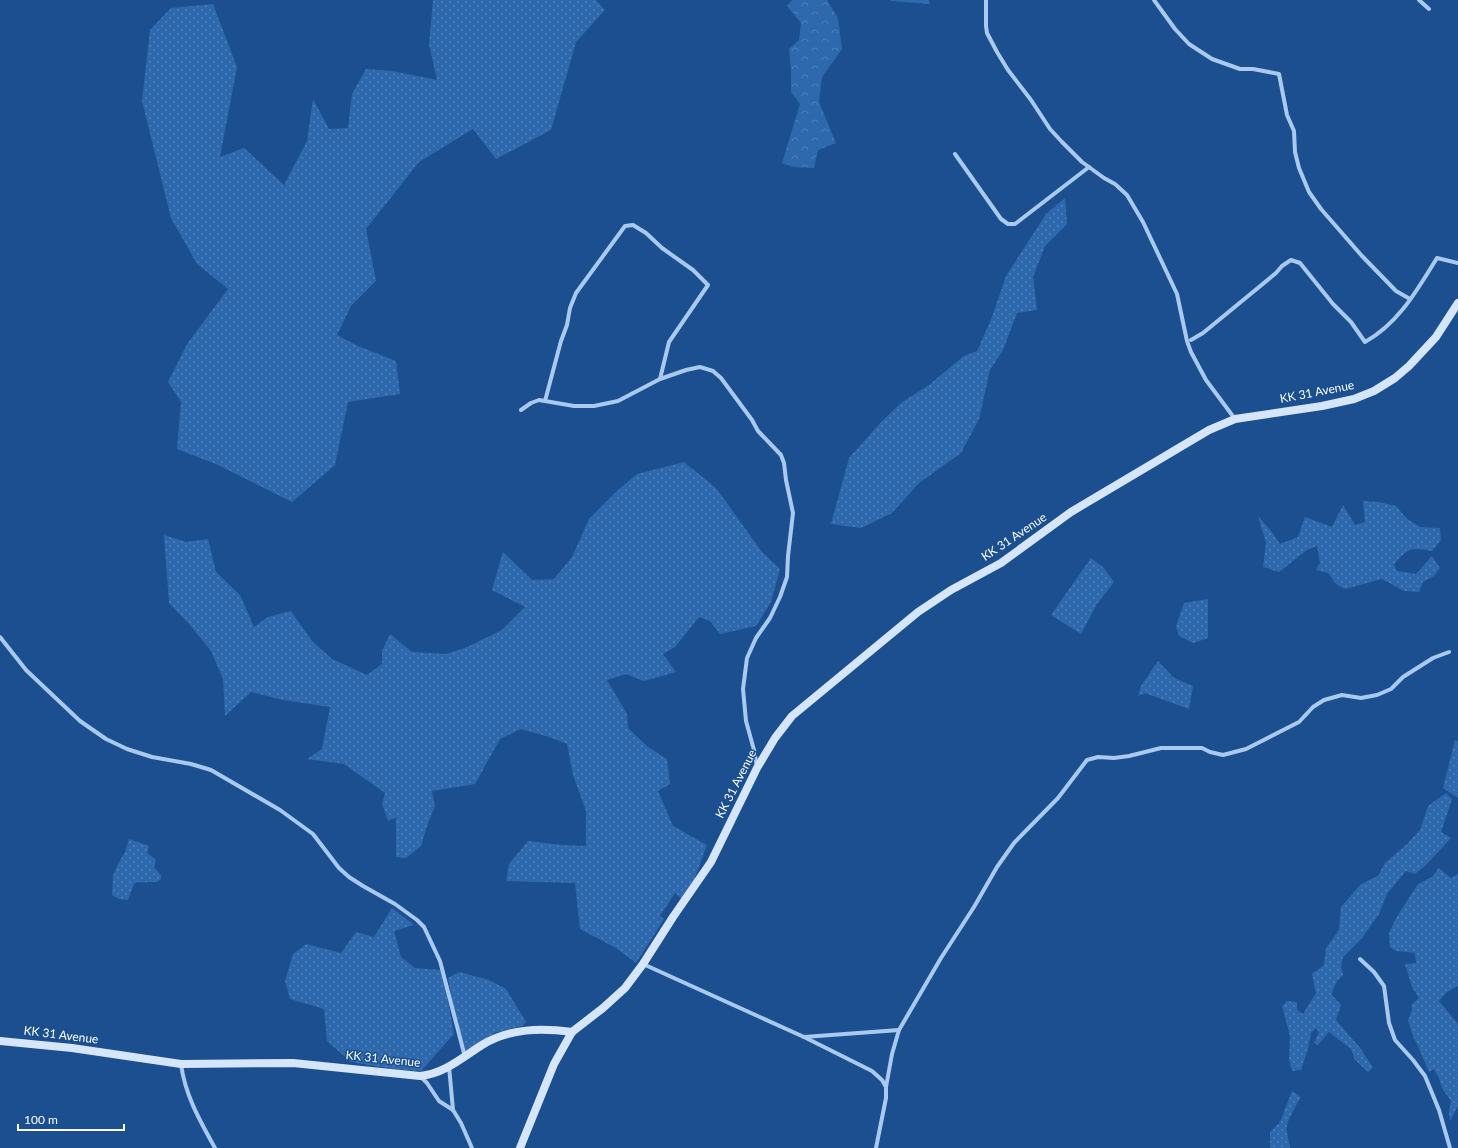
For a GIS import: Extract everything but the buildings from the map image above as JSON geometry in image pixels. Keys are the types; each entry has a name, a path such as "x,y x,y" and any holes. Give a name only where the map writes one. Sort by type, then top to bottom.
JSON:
{"main road":[{"name":"KK 31 Avenue","path":"0,1041 72,1048 181,1064 293,1063 420,1076 439,1072 484,1044 524,1030 552,1029 572,1032 604,1008 626,988 643,964 711,862 757,768 775,738 792,716 918,612 951,590 1002,563 1071,512 1209,430 1235,419 1322,406 1354,399 1374,391 1395,378 1409,366 1436,337 1458,303"},
{"path":"520,1148 554,1064 572,1032"}],"street":[{"path":"986,0 987,33 1002,61 1031,100 1050,129 1072,153 1104,178 1115,184 1127,196 1143,222 1177,294 1187,341 1191,352 1206,380 1235,419"},
{"path":"1154,0 1175,29 1189,44 1212,59 1240,69 1253,69 1279,74 1287,115 1294,131 1295,152 1299,168 1309,192 1321,209 1362,256 1396,292 1410,299"},
{"path":"1419,0 1429,9"},
{"path":"955,154 1001,219 1008,224 1015,224 1089,167"},
{"path":"545,401 561,341 567,325 570,308 576,293 625,226 633,225 646,233 662,248 693,270 708,285 669,342 660,379"},
{"path":"1191,340 1203,333 1276,273 1282,266 1292,260 1300,263 1333,304 1351,322 1365,342 1378,335 1402,311 1436,258 1458,263"},
{"path":"521,410 539,400 574,406 594,406 618,401 660,379 700,367 712,371 721,378 752,420 758,431 781,455 784,463 793,513 787,577 770,618 756,638 747,658 743,689 746,721 757,768"},
{"path":"0,637 26,670 80,721 106,739 127,749 152,757 191,764 211,770 280,810 313,834 339,868 349,877 395,904 424,926 440,961 446,979 460,1042 465,1057"},
{"path":"876,1148 886,1098 886,1087 892,1054 899,1030 937,964 974,907 997,867 1014,843 1058,798 1087,760 1098,756 1114,758 1129,756 1161,748 1202,748 1210,752 1223,755 1246,750 1299,722 1313,708 1324,700 1342,695 1361,698 1377,695 1391,689 1403,676 1433,658 1449,652"},
{"path":"1360,959 1374,972 1384,986 1389,1024 1396,1040 1425,1076 1439,1110 1450,1148"},
{"path":"643,964 804,1037 872,1071 882,1080 886,1087"},
{"path":"804,1037 899,1030"},
{"path":"181,1064 182,1078 189,1097 214,1148"},
{"path":"449,1066 453,1110"},
{"path":"420,1076 427,1083 439,1101 453,1110 461,1123 472,1148"}],"green space":[{"path":"433,0 596,0 605,10 576,42 551,130 496,159 473,129 419,162 366,229 376,281 351,306 337,335 358,346 396,361 400,394 348,402 335,465 292,502 218,465 177,449 181,402 168,382 187,344 228,289 197,264 171,218 142,101 150,30 171,8 213,4 237,67 220,157 244,148 284,185 307,141 313,99 329,129 348,128 352,94 366,69 392,71 437,80 429,44"},
{"path":"792,0 827,0 838,18 842,49 822,77 819,102 836,143 818,150 814,168 793,167 782,163 800,104 791,92 789,49 799,40 801,23 787,6"},
{"path":"890,0 929,0 930,4 891,1"},
{"path":"1065,198 1067,224 1045,246 1033,277 1037,310 1017,313 1003,350 990,370 979,419 961,453 919,483 892,513 861,528 831,524 849,458 882,421 901,403 929,385 964,356 977,351 992,317 1006,276 1046,214"},
{"path":"684,462 716,488 762,552 780,569 771,602 756,626 720,634 710,621 699,617 675,647 663,654 676,672 644,681 626,674 607,680 627,714 628,728 648,747 667,759 670,784 658,791 673,826 707,845 696,875 684,901 675,893 660,916 664,919 636,963 616,948 580,929 575,883 506,881 509,864 528,841 586,846 586,811 573,775 567,744 521,729 500,739 475,784 432,791 435,806 421,846 406,858 396,857 396,817 388,821 382,804 385,793 344,764 307,759 322,749 330,707 283,700 251,692 225,716 223,679 211,651 189,624 169,603 164,535 186,542 208,539 216,572 240,595 254,627 268,617 291,611 312,641 332,659 367,675 382,664 382,651 390,634 412,652 446,654 465,648 502,630 525,607 492,590 503,552 532,580 554,579 572,557 589,519 618,490 637,474"},
{"path":"1363,501 1379,502 1396,506 1407,519 1420,527 1440,528 1441,540 1432,551 1419,549 1410,550 1402,555 1394,565 1397,571 1416,574 1432,556 1440,568 1434,576 1423,582 1419,592 1404,591 1382,579 1345,589 1336,584 1328,573 1316,570 1320,563 1317,546 1307,550 1279,572 1263,567 1266,543 1258,516 1280,544 1298,537 1305,517 1332,527 1343,505 1355,525 1365,522"},
{"path":"1091,558 1103,567 1114,582 1097,604 1081,634 1051,615"},
{"path":"1208,599 1208,638 1193,643 1179,636 1176,626 1184,603"},
{"path":"1158,661 1174,678 1193,686 1189,709 1145,693 1138,696 1141,686"},
{"path":"1455,740 1458,741 1458,798 1443,788"},
{"path":"1446,793 1452,799 1441,832 1451,838 1426,865 1415,874 1406,871 1387,894 1379,914 1362,938 1343,957 1341,967 1343,975 1337,982 1332,995 1341,1005 1336,1020 1361,1049 1373,1068 1368,1072 1355,1060 1351,1049 1329,1032 1318,1045 1314,1043 1319,1032 1316,1028 1311,1033 1308,1049 1301,1070 1292,1071 1289,1060 1290,1036 1282,1006 1287,1001 1297,1002 1297,1010 1303,1014 1316,993 1312,974 1324,965 1326,948 1339,930 1341,907 1361,884 1378,876 1385,863 1406,845 1420,830 1428,806"},
{"path":"129,839 149,846 147,853 156,860 154,867 161,875 161,879 157,882 137,882 134,884 128,900 119,899 112,895 113,876 125,852"},
{"path":"1439,868 1451,878 1458,874 1458,986 1447,992 1439,1001 1458,1024 1458,1106 1450,1121 1449,1113 1451,1101 1443,1090 1434,1069 1429,1072 1412,1034 1408,1021 1412,1009 1411,1005 1419,998 1412,987 1405,964 1416,963 1415,953 1396,951 1390,947 1389,933 1396,918 1418,884 1432,877"},
{"path":"392,908 414,925 394,931 401,957 415,968 441,970 446,989 454,1034 421,1071 392,1069 351,1062 327,1041 324,1009 290,999 285,981 293,954 306,944 341,953 356,932 374,937"},
{"path":"459,972 489,980 506,989 526,1022 522,1026 494,1033 492,1038 465,1051 454,1011 448,978"},
{"path":"1292,1091 1301,1097 1291,1114 1287,1128 1290,1148 1270,1148 1270,1132 1280,1122"}]}
